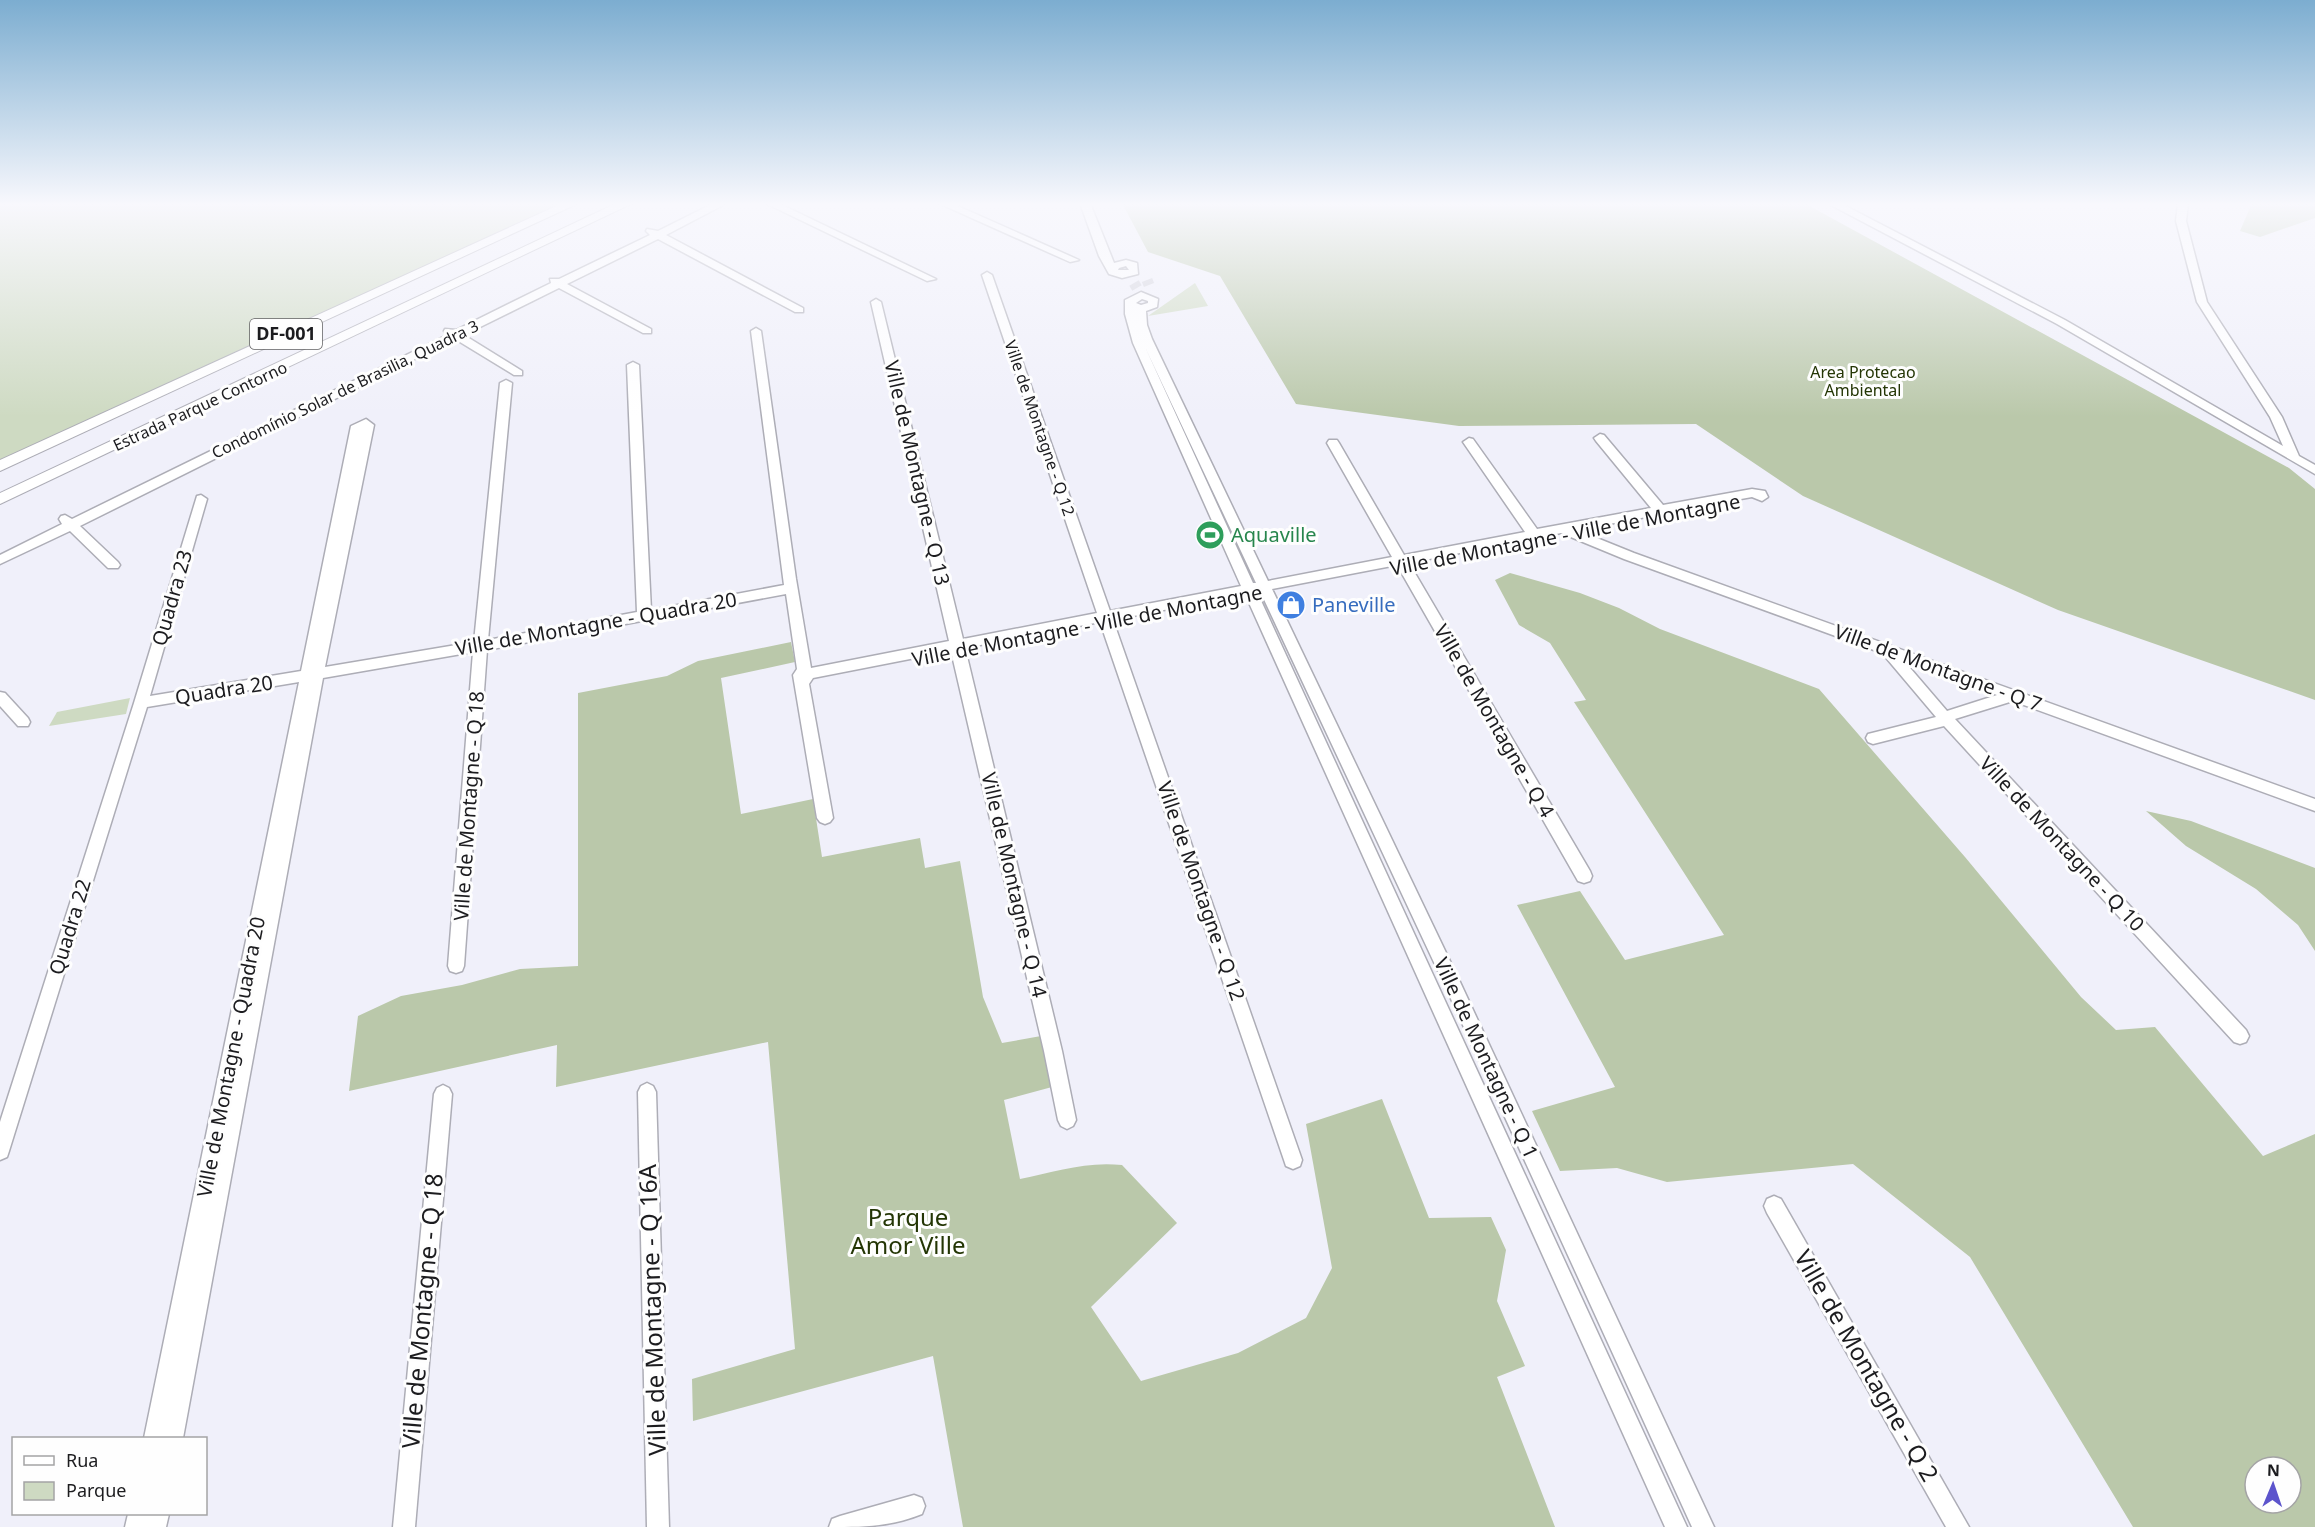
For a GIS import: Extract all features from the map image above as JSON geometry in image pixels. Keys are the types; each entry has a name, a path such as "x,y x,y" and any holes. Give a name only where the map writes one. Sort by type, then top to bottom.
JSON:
{"main road":[{"name":"Estrada Parque Contorno","path":"0,466 418,274"},
{"name":"Estrada Parque Contorno","path":"0,499 476,274"}],"street":[{"name":"Condomínio Solar de Brasilia, Quadra 3","path":"0,560 68,522 569,274"},
{"path":"732,274 799,310"},
{"path":"922,274 932,279"},
{"path":"1116,274 1134,289"},
{"path":"1132,274 1134,289"},
{"path":"1969,274 2061,322 2315,470"},
{"path":"2195,274 2202,302 2241,366 2276,417 2294,458"},
{"name":"Ville de Montagne - Q 12","path":"987,275 1293,1160"},
{"path":"555,281 647,331"},
{"name":"Ville de Montagne - Q 1","path":"1134,289 1148,281 1134,289"},
{"name":"Ville de Montagne - Q 1","path":"1134,289 1142,325 1162,384 1319,721 1454,987 1702,1527"},
{"name":"Ville de Montagne - Q 13","path":"876,302 958,648"},
{"path":"451,332 518,373"},
{"path":"756,332 789,585 825,818"},
{"path":"633,365 643,611"},
{"name":"Ville de Montagne - Q 18","path":"456,966 481,642 506,383"},
{"path":"313,671 368,424"},
{"path":"1600,438 1662,513"},
{"path":"1469,442 1536,537"},
{"name":"Ville de Montagne - Q 4","path":"1333,443 1584,876"},
{"name":"Ville de Montagne - Ville de Montagne","path":"803,679 1757,495"},
{"name":"Quadra 23","path":"142,700 201,499"},
{"name":"Condomínio Solar de Brasilia, Quadra 3","path":"0,551 68,522"},
{"path":"68,522 113,565"},
{"name":"Ville de Montagne - Q 7","path":"1574,530 2315,805"},
{"name":"Ville de Montagne - Quadra 20","path":"313,671 789,585"},
{"name":"Ville de Montagne - Q 10","path":"1884,644 1946,718 2240,1036"},
{"name":"Ville de Montagne - Q 14","path":"958,648 1053,1051 1067,1120"},
{"name":"Ville de Montagne - Quadra 20","path":"154,1437 313,671"},
{"name":"Ville de Montagne - Quadra 20","path":"172,1437 313,671"},
{"name":"Quadra 20","path":"142,700 313,671"},
{"path":"1874,738 2020,694"},
{"name":"Ville de Montagne - Q 7","path":"2020,694 2315,797"},
{"path":"0,697 23,722"},
{"name":"Quadra 22","path":"0,1151 142,700"},
{"name":"Ville de Montagne - Q 1","path":"1319,721 1433,990 1676,1527"},
{"path":"1433,990 1454,987"},
{"name":"Ville de Montagne - Q 16A","path":"647,1092 658,1527"},
{"name":"Ville de Montagne - Q 18","path":"404,1527 442,1094"},
{"name":"Ville de Montagne - Q 2","path":"1774,1206 1958,1527"},
{"path":"840,1527 914,1506"}],"green space":[{"path":"0,274 409,274 0,461"},
{"name":"Area Protecao Ambiental","path":"1215,274 1934,274 2289,468 2315,489 2315,700 2058,610 1803,496 1696,424 1459,426 1296,404 1220,276"},
{"path":"1195,283 1208,306 1148,316"},
{"path":"1510,573 1580,593 1619,608 1660,629 1819,689 1965,857 2081,997 2116,1030 2155,1027 2263,1156 2315,1134 2315,1527 2133,1527 1970,1257 1853,1164 1667,1182 1617,1168 1560,1171 1532,1111 1615,1087 1517,905 1580,891 1625,960 1724,935 1574,702 1586,700 1550,643 1519,625 1495,580"},
{"name":"Parque Amor Ville","path":"791,642 795,662 721,678 741,814 813,799 822,857 920,838 925,868 960,861 983,997 1002,1043 1041,1036 1052,1087 1004,1100 1020,1179 1083,1166 1122,1165 1177,1223 1091,1307 1141,1381 1238,1353 1306,1318 1332,1268 1306,1124 1382,1099 1429,1218 1491,1217 1506,1250 1497,1301 1525,1366 1497,1377 1555,1527 963,1527 933,1356 693,1421 692,1379 795,1349 768,1042 556,1087 557,1045 349,1091 358,1016 401,996 462,985 520,969 578,966 578,693 667,676 698,661"},
{"path":"130,698 126,714 49,726 57,712"},
{"path":"2146,811 2191,821 2315,868 2315,951 2298,925 2256,889 2186,846"}],"tunnel":[{"path":"1147,280 1149,285"},
{"path":"1134,283 1137,288"}],"place":[{"name":"Aquaville","path":"1210,535"},
{"name":"Paneville","path":"1291,605"}]}
